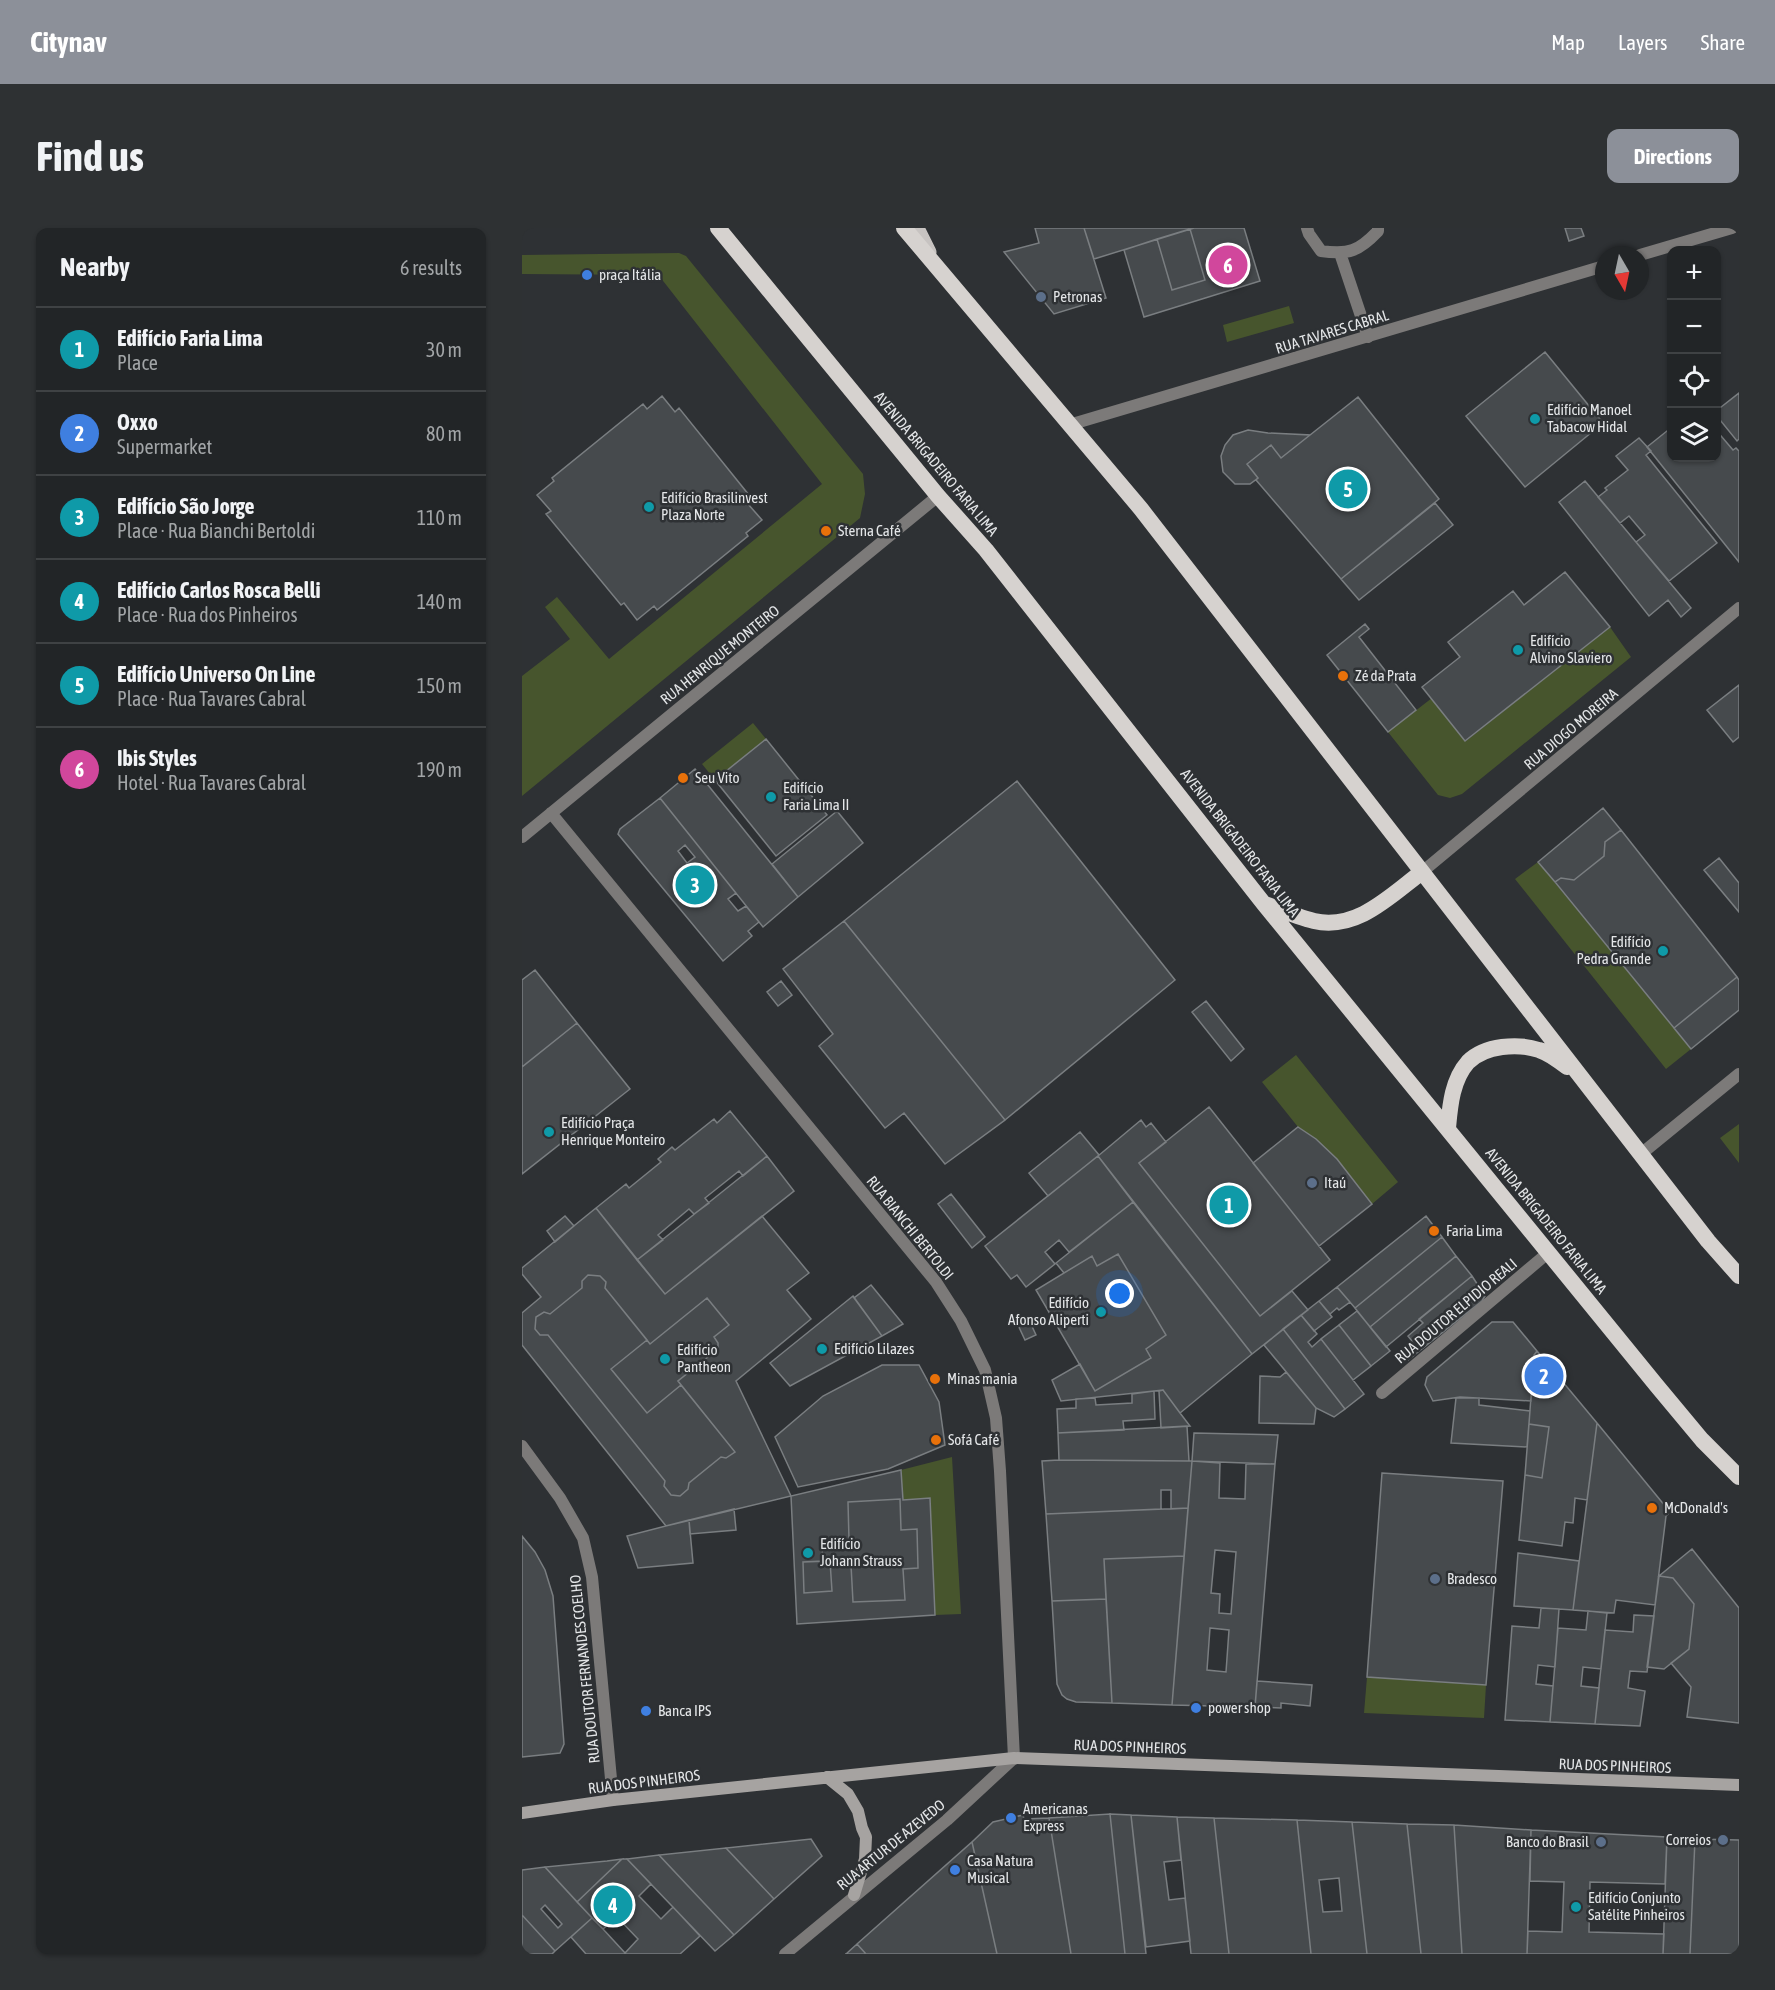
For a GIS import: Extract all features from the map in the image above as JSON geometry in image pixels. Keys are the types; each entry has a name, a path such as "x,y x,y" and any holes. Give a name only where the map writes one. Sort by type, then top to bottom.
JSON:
{"highway":[{"path":"904,228 1141,509 1708,1241 1739,1276"},
{"name":"AVENIDA BRIGADEIRO FARIA LIMA","path":"716,230 1029,604 1264,904 1702,1440 1739,1477"},
{"path":"1264,904 1316,922 1341,922 1366,914 1422,872"},
{"path":"1448,1128 1452,1096 1463,1070 1469,1061 1493,1049 1524,1046 1540,1050 1556,1058 1584,1080"}],"main road":[{"path":"917,228 939,270"},
{"name":"RUA DOS PINHEIROS","path":"522,1813 614,1800 1014,1758 1739,1785"},
{"path":"827,1777 848,1794 858,1811 866,1837 865,1859 854,1895"}],"street":[{"path":"1307,228 1321,251 1340,253 1364,246 1378,231 1378,228"},
{"path":"1649,252 1731,228"},
{"path":"1340,253 1368,337"},
{"name":"RUA TAVARES CABRAL","path":"1069,425 1595,269"},
{"name":"RUA HENRIQUE MONTEIRO","path":"522,837 938,496"},
{"name":"RUA DIOGO MOREIRA","path":"1422,872 1739,608"},
{"name":"RUA BIANCHI BERTOLDI","path":"551,813 936,1282 961,1321 986,1370 996,1418 1000,1471 1014,1758"},
{"path":"1641,1154 1739,1074"},
{"name":"RUA DOUTOR ELPIDIO REALI","path":"1382,1393 1549,1252"},
{"name":"RUA DOUTOR FERNANDES COELHO","path":"522,1446 560,1498 583,1538 592,1577 614,1800"},
{"name":"RUA ARTUR DE AZEVEDO","path":"785,1954 947,1820 1014,1758"}],"green space":[{"path":"679,253 686,256 863,474 865,494 860,518 522,796 522,676 570,639 545,607 557,597 609,659 822,484 660,277 656,275 522,274 522,255"},
{"path":"1289,306 1294,323 1227,342 1223,325"},
{"path":"1610,627 1631,657 1462,794 1450,798 1438,795 1388,732 1432,698 1466,741"},
{"path":"753,723 766,739 715,780 702,764"},
{"path":"1538,862 1691,1049 1666,1069 1515,879"},
{"path":"1296,1055 1398,1182 1372,1204 1337,1159 1298,1127 1262,1082"},
{"path":"1739,1124 1739,1163 1720,1138"},
{"path":"952,1457 961,1614 935,1615 930,1499 903,1500 901,1470"},
{"path":"1367,1677 1486,1685 1484,1718 1364,1713"}],"building":[{"path":"1035,228 1084,228 1106,298 1054,314 1004,252 1039,243"},
{"path":"1084,228 1194,228 1094,259"},
{"path":"1244,228 1260,281 1144,317 1124,250 1157,239 1172,290 1205,280 1190,229"},
{"path":"1565,228 1581,228 1584,236 1569,241"},
{"path":"1190,229 1205,280 1172,290 1157,239"},
{"name":"Edifício Manoel Tabacow Hidal","path":"1545,352 1603,423 1525,487 1466,416"},
{"path":"1739,393 1739,439 1737,441 1721,421 1721,407"},
{"name":"Edifício Brasilinvest Plaza Norte","path":"662,396 675,412 679,408 753,500 748,504 762,520 746,533 748,536 657,610 654,606 637,620 624,603 621,605 546,514 551,511 537,495 554,481 552,478 643,404 647,409"},
{"path":"1358,397 1439,499 1341,579 1256,480 1258,478 1247,464 1271,445 1281,458"},
{"path":"1248,430 1310,435 1281,458 1271,445 1247,464 1258,478 1250,484 1235,484 1223,472 1221,456 1225,445 1233,435"},
{"path":"1667,431 1667,462 1721,462 1721,436 1733,450 1736,448 1739,451 1739,562 1647,447"},
{"path":"1639,438 1651,451 1646,455 1717,543 1669,581 1636,542 1645,535 1629,516 1620,523 1598,497 1607,490 1605,488 1628,470 1616,456"},
{"path":"1585,481 1691,608 1681,617 1668,600 1649,616 1559,502"},
{"path":"1435,503 1453,525 1359,600 1341,579"},
{"name":"Edifício Alvino Slaviero","path":"1565,572 1610,627 1465,741 1422,687 1460,657 1448,642 1513,591 1524,605"},
{"path":"1365,624 1369,629 1359,637 1416,710 1388,732 1327,655"},
{"path":"1739,685 1739,737 1733,742 1707,710"},
{"name":"Edifício Faria Lima II","path":"766,739 827,815 776,856 715,780"},
{"path":"695,769 798,897 763,927 660,798"},
{"path":"1017,781 1175,980 1005,1120 844,921"},
{"path":"660,798 736,893 728,899 738,911 746,906 759,922 748,931 752,936 723,961 618,834 620,829","holes":["685,845 695,857 687,863 678,851"]},
{"path":"1603,808 1621,830 1605,842 1604,856 1574,880 1561,878 1555,882 1538,862"},
{"path":"837,811 863,843 798,897 772,864"},
{"name":"Edifício Pedra Grande","path":"1621,830 1737,977 1674,1028 1555,882 1561,878 1574,880 1604,856 1605,842"},
{"path":"1719,858 1739,883 1739,912 1704,870"},
{"path":"844,921 1005,1120 945,1164 904,1113 885,1128 819,1046 833,1034 783,969"},
{"path":"535,970 577,1023 522,1067 522,980"},
{"path":"1737,977 1739,980 1739,1010 1691,1049 1674,1028"},
{"path":"781,981 792,995 778,1006 767,992"},
{"path":"1206,1001 1244,1049 1231,1061 1192,1012"},
{"name":"Edifício Praça Henrique Monteiro","path":"577,1023 630,1089 522,1174 522,1067"},
{"path":"1209,1107 1330,1260 1260,1316 1139,1163"},
{"path":"730,1111 767,1156 743,1176 739,1171 705,1198 709,1203 694,1214 689,1209 658,1235 663,1240 637,1260 596,1208 626,1184 629,1188 661,1162 658,1159 672,1147 675,1150 714,1119 717,1123"},
{"path":"1141,1120 1146,1127 1151,1123 1166,1142 1139,1163 1260,1316 1292,1291 1308,1310 1252,1354 1098,1156"},
{"name":"Itaú","path":"1298,1127 1316,1139 1337,1159 1372,1204 1319,1246 1253,1163"},
{"path":"1080,1132 1099,1155 1048,1196 1029,1173"},
{"path":"767,1156 794,1191 665,1294 637,1260"},
{"path":"1098,1156 1133,1202 1069,1252 1059,1240 1045,1252 1055,1264 1026,1287 1017,1275 1011,1279 985,1246"},
{"path":"951,1194 985,1237 972,1248 938,1204"},
{"path":"1133,1202 1252,1354 1180,1413 1163,1390 1061,1401 1052,1380 1080,1364 1095,1391 1151,1358 1146,1349 1166,1335 1118,1254 1097,1266 1092,1256 1064,1273 1056,1263"},
{"path":"596,1208 665,1294 762,1216 809,1273 787,1290 811,1319 736,1381 791,1496 666,1526 522,1345 522,1313 541,1297 522,1274 522,1268","holes":["588,1275 600,1276 606,1282 605,1288 650,1344 707,1298 729,1325 714,1337 718,1343 718,1349 678,1381 735,1452 726,1458 721,1457 689,1483 688,1489 680,1496 671,1495 664,1486 665,1481 548,1335 540,1335 535,1329 536,1317 544,1312 550,1314 582,1288 582,1281"]},
{"path":"565,1216 574,1226 555,1242 547,1231"},
{"path":"1426,1216 1442,1237 1355,1308 1337,1287"},
{"path":"1442,1237 1456,1256 1370,1327 1355,1308"},
{"name":"Edifício Afonso Aliperti","path":"1118,1254 1166,1335 1146,1349 1151,1358 1095,1391 1036,1290 1092,1256 1097,1266"},
{"path":"1456,1256 1472,1276 1386,1347 1370,1327"},
{"path":"588,1275 600,1276 606,1282 605,1288 647,1340 611,1369 647,1413 681,1385 735,1452 726,1458 721,1457 689,1483 688,1489 680,1496 671,1495 664,1486 665,1481 548,1335 540,1335 535,1329 536,1317 544,1312 550,1314 582,1288 582,1281"},
{"path":"1472,1276 1485,1296 1482,1301 1408,1360 1400,1351 1412,1341 1408,1336 1423,1323 1419,1319"},
{"path":"871,1285 903,1324 882,1336 854,1298"},
{"path":"1337,1287 1350,1302 1330,1314 1319,1301"},
{"name":"Edifício Lilazes","path":"853,1296 882,1336 790,1386 770,1363"},
{"name":"Edifício Pantheon","path":"707,1298 729,1325 714,1337 718,1343 718,1349 678,1381 681,1385 647,1413 611,1369 647,1340 650,1344"},
{"path":"1319,1301 1332,1317 1314,1331 1301,1315"},
{"path":"1357,1311 1390,1351 1371,1366 1339,1325"},
{"path":"1301,1315 1317,1334 1308,1342 1312,1347 1321,1339 1364,1394 1345,1409 1283,1329"},
{"path":"1029,1320 1036,1335 1025,1340 1018,1325"},
{"path":"1492,1322 1513,1322 1537,1351 1534,1355 1531,1401 1460,1397 1433,1401 1425,1385 1427,1377"},
{"path":"1339,1325 1371,1366 1353,1380 1321,1339"},
{"path":"1283,1329 1345,1409 1334,1417 1316,1408 1264,1345"},
{"path":"1537,1351 1597,1423 1587,1500 1575,1498 1573,1523 1565,1522 1562,1546 1519,1540 1525,1475 1542,1478 1549,1427 1529,1424 1534,1355"},
{"path":"882,1365 919,1365 939,1402 945,1445 888,1469 798,1487 775,1437 823,1396"},
{"path":"1286,1372 1316,1408 1314,1424 1259,1423 1260,1376 1280,1377"},
{"path":"1163,1390 1190,1426 1161,1428 1159,1391"},
{"path":"1154,1391 1155,1419 1123,1421 1124,1430 1058,1433 1057,1409 1076,1408 1076,1399 1095,1398 1096,1405 1132,1403 1132,1394"},
{"path":"1456,1398 1479,1398 1479,1405 1530,1411 1527,1447 1451,1443"},
{"path":"1597,1423 1670,1512 1666,1516 1655,1605 1616,1600 1614,1613 1573,1610"},
{"path":"1529,1424 1549,1427 1542,1478 1525,1475"},
{"path":"1187,1426 1189,1461 1059,1460 1058,1433"},
{"path":"1194,1433 1278,1435 1275,1464 1192,1461"},
{"path":"1042,1461 1192,1461 1188,1508 1171,1509 1171,1490 1161,1490 1161,1509 1046,1514"},
{"path":"1192,1461 1220,1463 1219,1498 1245,1499 1246,1464 1275,1464 1255,1707 1172,1705","holes":["1215,1550 1236,1552 1231,1614 1219,1613 1220,1594 1211,1593","1210,1628 1229,1630 1226,1672 1207,1670"]},
{"name":"Edifício Johann Strauss","path":"901,1470 903,1500 930,1498 935,1615 797,1624 791,1496","holes":["900,1499 901,1530 917,1529 918,1568 903,1569 905,1600 853,1602 851,1565 848,1560 830,1561 832,1591 804,1593 803,1562 823,1561 822,1546 846,1546 849,1540 848,1502"]},
{"name":"Bradesco","path":"1382,1473 1503,1481 1486,1685 1367,1677"},
{"path":"900,1499 901,1530 917,1529 918,1568 903,1569 905,1600 853,1602 851,1565 848,1560 823,1561 822,1546 846,1546 849,1540 848,1502"},
{"path":"1188,1508 1184,1556 1104,1559 1106,1599 1052,1601 1046,1514"},
{"path":"734,1509 736,1530 690,1534 689,1520"},
{"path":"689,1520 693,1563 638,1568 627,1536"},
{"path":"522,1536 535,1552 545,1570 553,1596 564,1744 560,1753 522,1757"},
{"path":"1692,1549 1739,1608 1739,1723 1687,1717 1691,1687 1671,1663 1689,1649 1694,1604 1673,1578 1659,1576"},
{"path":"1518,1553 1579,1561 1573,1610 1514,1606"},
{"path":"1184,1556 1172,1705 1112,1703 1104,1559"},
{"path":"830,1561 832,1591 804,1593 803,1562"},
{"path":"1659,1576 1673,1578 1694,1604 1689,1649 1664,1669 1647,1667"},
{"path":"1106,1599 1112,1703 1076,1702 1067,1699 1062,1695 1057,1684 1052,1601"},
{"path":"1541,1608 1559,1609 1555,1667 1538,1665 1536,1684 1553,1686 1550,1722 1505,1720 1512,1626 1539,1628"},
{"path":"1588,1611 1607,1613 1601,1669 1583,1667 1581,1686 1599,1688 1595,1724 1550,1722 1558,1628 1586,1630"},
{"path":"1634,1615 1654,1616 1647,1672 1630,1671 1628,1688 1645,1691 1640,1726 1595,1724 1605,1630 1633,1632"},
{"path":"1257,1681 1312,1685 1310,1706 1281,1703 1281,1708 1255,1707"},
{"path":"1110,1814 1131,1815 1146,1954 1125,1954"},
{"path":"1110,1814 1125,1954 1071,1954 1049,1818"},
{"path":"1023,1815 1024,1819 1049,1818 1071,1954 997,1954 972,1842 993,1822"},
{"path":"1131,1815 1177,1817 1181,1860 1164,1862 1169,1900 1185,1898 1190,1941 1146,1947"},
{"path":"1177,1817 1214,1818 1229,1954 1191,1954"},
{"path":"1214,1818 1297,1820 1311,1954 1229,1954"},
{"path":"1297,1820 1352,1822 1367,1954 1311,1954","holes":["1339,1878 1342,1911 1323,1912 1319,1880"]},
{"path":"1352,1822 1407,1824 1421,1954 1367,1954"},
{"path":"1407,1824 1454,1825 1462,1954 1421,1954"},
{"path":"1454,1825 1531,1830 1527,1954 1462,1954"},
{"name":"Edifício Conjunto Satélite Pinheiros","path":"1531,1830 1667,1837 1665,1884 1590,1882 1589,1932 1664,1934 1663,1954 1527,1954 1528,1931 1562,1932 1564,1882 1530,1881"},
{"path":"1667,1837 1695,1839 1690,1954 1663,1954"},
{"path":"811,1839 822,1856 774,1899 726,1848"},
{"path":"1695,1839 1739,1840 1739,1954 1690,1954"},
{"path":"972,1842 997,1954 866,1954 857,1944"},
{"path":"726,1848 774,1899 734,1935 659,1855"},
{"path":"659,1855 734,1935 715,1951 627,1859"},
{"path":"622,1859 627,1859 651,1884 639,1896 661,1919 673,1907 700,1936 680,1954 626,1954 638,1939 617,1917 603,1929 577,1902"},
{"path":"622,1859 577,1902 545,1867 607,1861"},
{"path":"545,1867 592,1918 555,1951 522,1915 522,1870","holes":["545,1905 562,1924 558,1928 541,1909"]},
{"path":"522,1915 555,1951 552,1954 522,1954"},
{"path":"592,1918 626,1954 586,1954 571,1937"},
{"path":"857,1944 866,1954 846,1954"}],"place":[{"name":"Ibis Styles","path":"1228,265"},
{"name":"praça Itália","path":"587,275"},
{"name":"Petronas","path":"1041,297"},
{"name":"Edifício Manoel Tabacow Hidal","path":"1535,419"},
{"name":"Edifício Universo On Line","path":"1348,489"},
{"name":"Edifício Brasilinvest Plaza Norte","path":"649,507"},
{"name":"Sterna Café","path":"826,531"},
{"name":"Edifício Alvino Slaviero","path":"1518,650"},
{"name":"Zé da Prata","path":"1343,676"},
{"name":"Seu Vito","path":"683,778"},
{"name":"Edifício Faria Lima II","path":"771,797"},
{"name":"Edifício São Jorge","path":"695,885"},
{"name":"Edifício Pedra Grande","path":"1663,951"},
{"name":"Edifício Praça Henrique Monteiro","path":"549,1132"},
{"name":"Itaú","path":"1312,1183"},
{"name":"Edifício Faria Lima","path":"1229,1205"},
{"name":"Faria Lima","path":"1434,1231"},
{"name":"Edifício Afonso Aliperti","path":"1101,1312"},
{"name":"Edifício Lilazes","path":"822,1349"},
{"name":"Edifício Pantheon","path":"665,1359"},
{"name":"Oxxo","path":"1544,1376"},
{"name":"Minas mania","path":"935,1379"},
{"name":"Sofá Café","path":"936,1440"},
{"name":"McDonald's","path":"1652,1508"},
{"name":"Edifício Johann Strauss","path":"808,1553"},
{"name":"Bradesco","path":"1435,1579"},
{"name":"power shop","path":"1196,1708"},
{"name":"Banca IPS","path":"646,1711"},
{"name":"Americanas Express","path":"1011,1818"},
{"name":"Correios","path":"1723,1840"},
{"name":"Banco do Brasil","path":"1601,1842"},
{"name":"Casa Natura Musical","path":"955,1870"},
{"name":"Edifício Carlos Rosca Belli","path":"613,1905"},
{"name":"Edifício Conjunto Satélite Pinheiros","path":"1576,1907"}]}
